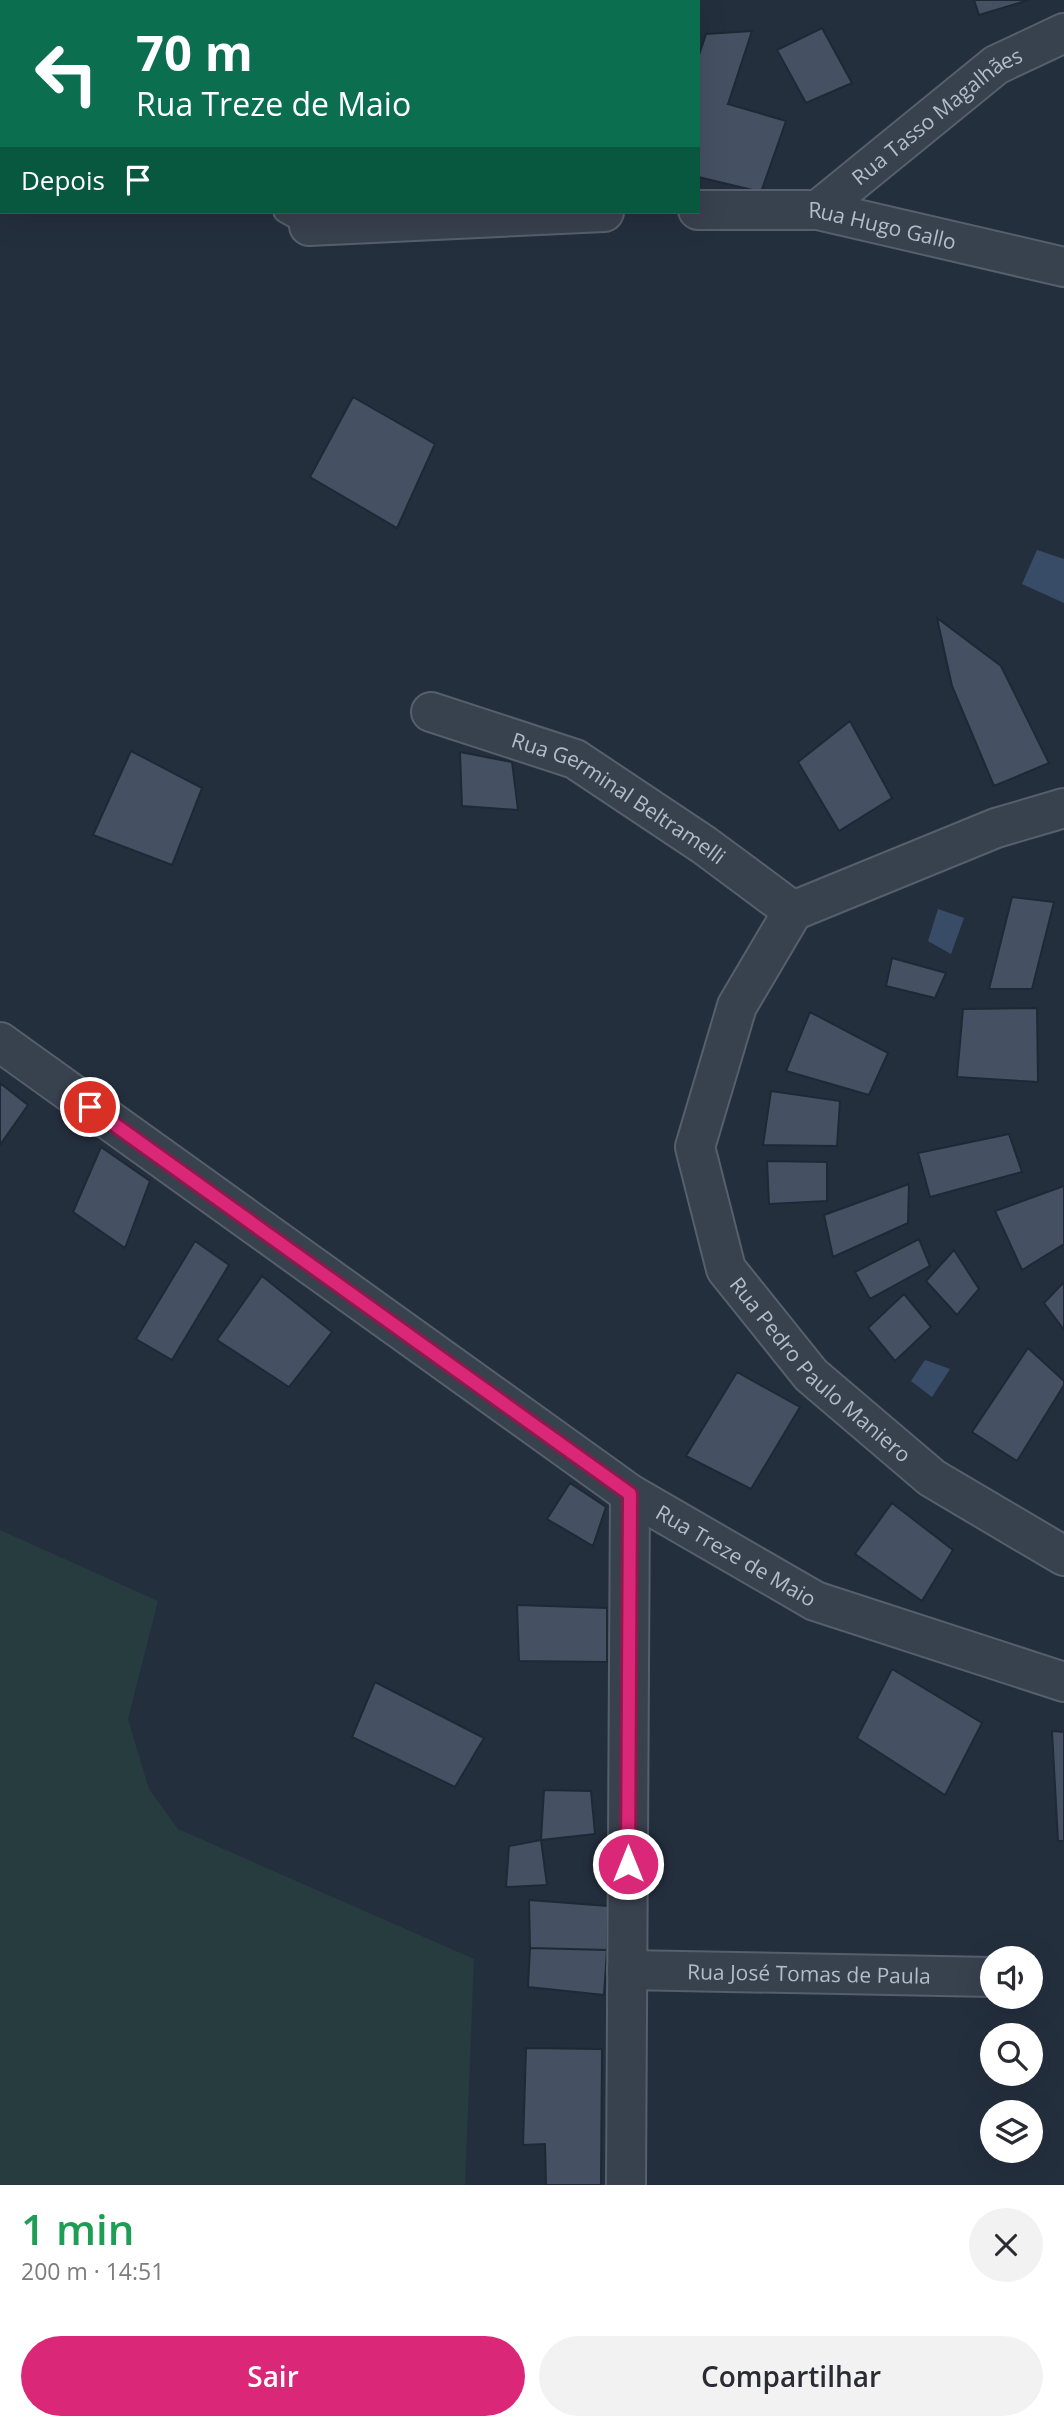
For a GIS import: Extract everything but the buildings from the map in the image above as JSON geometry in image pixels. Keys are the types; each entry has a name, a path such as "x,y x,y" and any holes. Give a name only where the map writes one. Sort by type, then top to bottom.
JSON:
{"street":[{"name":"Rua Tasso Magalhães","path":"818,210 996,65 1064,33"},
{"name":"Rua Hugo Gallo","path":"700,210 818,210 1064,267"},
{"path":"296,219 516,214"},
{"name":"Rua Germinal Beltramelli","path":"431,712 575,759 704,845 793,911"},
{"path":"793,911 996,828 1064,808"},
{"name":"Rua Pedro Paulo Maniero","path":"793,911 737,1006 695,1147 726,1269 811,1375 922,1469 1064,1556"},
{"name":"Rua Treze de Maio","path":"0,1042 630,1494 815,1601 1064,1682"},
{"path":"626,2185 630,1494"},
{"name":"Rua José Tomas de Paula","path":"627,1970 980,1977"}],"green space":[{"path":"0,1530 158,1601 128,1719 149,1789 178,1829 474,1959 465,2185 0,2185"}],"water":[{"path":"1037,550 1064,559 1064,603 1022,584"},
{"path":"938,909 964,918 951,954 928,941"},
{"path":"925,1360 950,1369 932,1397 911,1381"}],"route":[{"path":"90,1107 630,1494 628,1864"}]}
